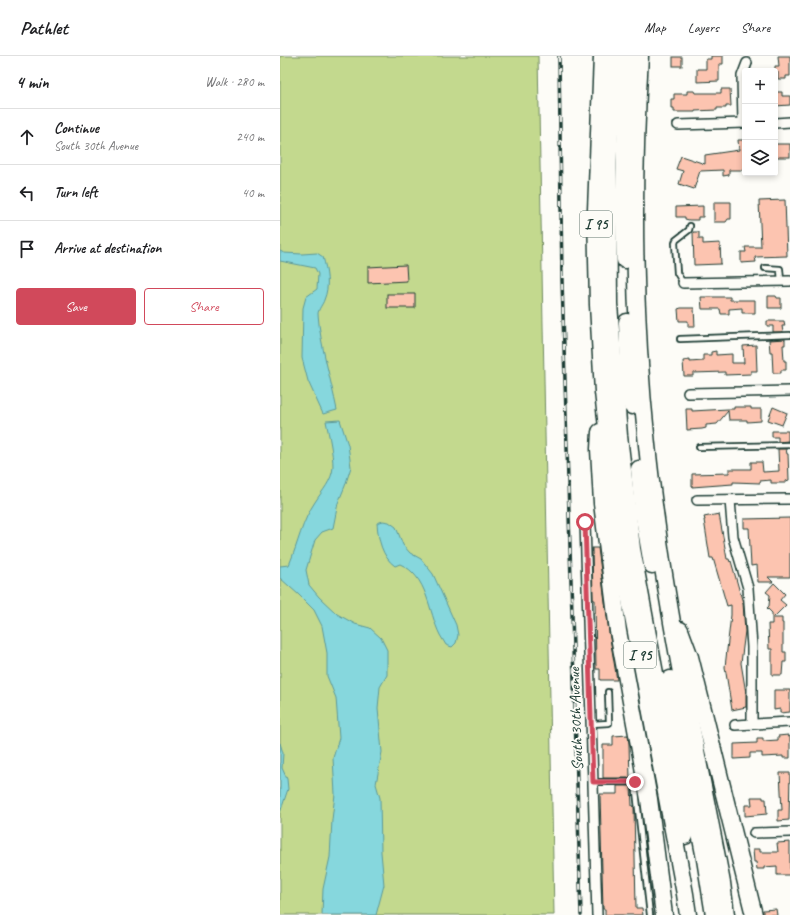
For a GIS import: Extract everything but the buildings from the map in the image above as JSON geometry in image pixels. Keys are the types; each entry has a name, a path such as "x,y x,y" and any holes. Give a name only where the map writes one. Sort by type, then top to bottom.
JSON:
{"highway":[{"name":"I 95","path":"602,56 596,210 598,305 603,392 616,507 627,584 688,915"},
{"path":"614,56 608,170 609,304 619,436 632,549 699,915"},
{"path":"629,56 623,210 629,371 643,512 672,686 705,859 714,915"},
{"name":"I 95","path":"640,56 635,206 636,301 641,383 647,446 667,597 722,883 726,915"},
{"path":"639,72 644,56"},
{"path":"603,392 599,449 602,503 608,561 618,631 649,799 664,915"},
{"path":"667,597 690,657 754,915"}],"street":[{"path":"743,104 742,76 747,63"},
{"path":"778,123 790,122"},
{"path":"678,125 742,123"},
{"path":"683,283 786,281"},
{"path":"688,393 790,391"},
{"path":"697,500 790,499"},
{"path":"730,500 733,537 748,588 752,648 752,724"},
{"name":"South 30th Avenue","path":"585,522 597,915"},
{"path":"735,725 790,722"},
{"path":"754,833 790,832"}],"lane":[{"path":"683,283 677,273 675,243 676,240 689,230 690,226"},
{"path":"765,268 780,269 786,281"},
{"path":"680,339 790,336"},
{"path":"699,447 790,445"},
{"path":"591,724 609,723 608,692"},
{"path":"593,782 635,782 650,915"}],"green space":[{"path":"280,56 538,56 554,915 280,915"}],"water":[{"path":"280,251 284,253 302,254 317,253 323,257 327,273 327,289 318,314 319,326 337,410 323,414 308,381 302,358 303,308 306,297 317,289 318,274 315,268 280,261"},
{"path":"340,420 348,445 351,467 338,503 333,528 322,532 315,540 306,570 309,585 319,597 337,614 355,624 370,628 381,638 387,650 387,675 380,687 378,708 382,752 376,784 380,798 381,852 384,885 376,915 322,915 323,889 330,857 335,794 333,758 339,738 336,698 327,676 327,653 322,626 314,610 280,578 280,566 289,565 303,525 315,502 331,477 333,467 331,444 326,421"},
{"path":"383,521 389,522 396,527 403,545 410,553 421,559 433,574 456,625 458,635 456,643 452,647 446,645 440,635 422,585 409,570 400,564 395,566 384,553 378,535 377,523"},
{"path":"280,743 283,753 282,768 287,779 288,789 280,813"}],"railway":[{"path":"559,56 562,280 581,915"}],"route":[{"path":"585,522 593,782 635,782"}]}
